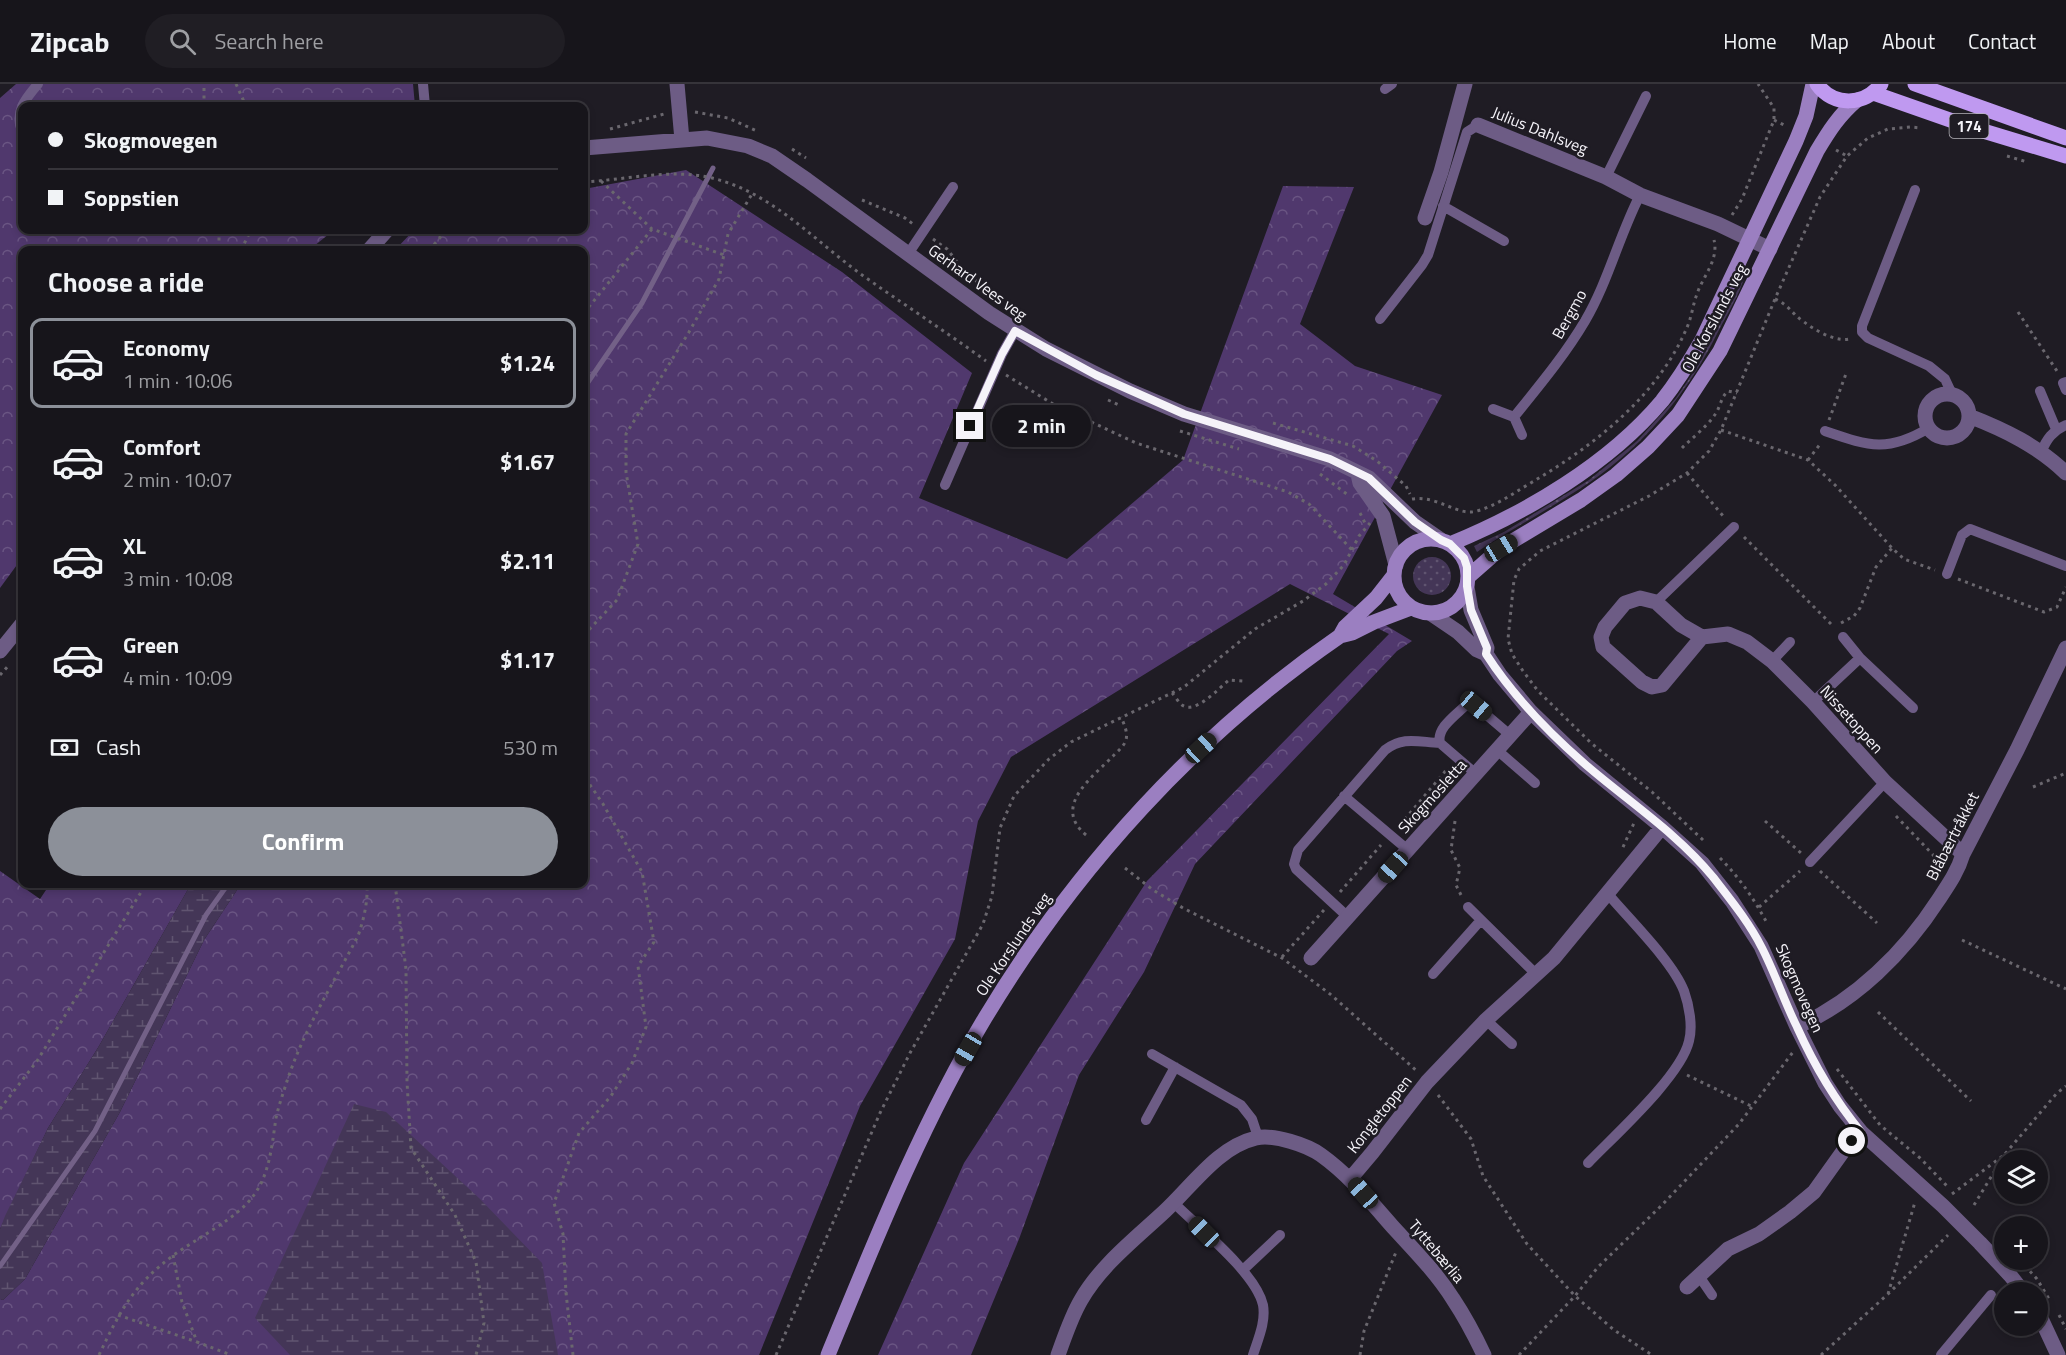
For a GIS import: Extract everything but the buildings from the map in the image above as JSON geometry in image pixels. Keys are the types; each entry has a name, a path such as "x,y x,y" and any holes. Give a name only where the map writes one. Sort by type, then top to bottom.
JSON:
{"main road":[{"path":"1817,84 1832,98 1857,100"},
{"name":"174","path":"1915,84 2066,138"},
{"name":"174","path":"1857,100 1877,88 1970,127 2066,156"}],"street":[{"path":"677,84 682,140"},
{"path":"1425,218 1441,172 1464,84"},
{"name":"Ole Korslunds veg","path":"1446,542 1492,527 1571,479 1605,456 1662,401 1702,340 1806,116 1813,84"},
{"name":"Ole Korslunds veg","path":"1467,582 1501,548 1581,500 1616,475 1656,439 1678,415 1720,351 1817,151 1832,126 1857,100"},
{"name":"Julius Dahlsveg","path":"1478,124 1606,177 1640,195 1718,224 1770,249"},
{"name":"Gerhard Vees veg","path":"588,148 707,138 748,146 772,156 1015,331 1130,392 1184,414 1330,459 1369,478 1415,522 1446,542"},
{"path":"373,246 383,234"},
{"path":"1942,394 1952,394 1961,399 1967,406 1969,416 1962,432 1954,437 1936,435 1929,429 1925,419 1926,408 1932,399 1942,394"},
{"path":"1969,416 2006,431 2041,452 2066,473"},
{"path":"1358,474 1359,483 1383,516 1398,593 1411,608 1430,613 1440,612 1457,603 1467,582 1464,558 1446,542 1432,539 1413,544 1399,557 1395,570"},
{"name":"Ole Korslunds veg","path":"828,1355 915,1152 969,1046 1029,950 1096,861 1143,807 1201,748 1254,700 1340,636 1346,627 1376,598 1395,570"},
{"name":"Skogmovegen","path":"1467,582 1471,610 1487,648 1486,654"},
{"path":"1640,598 1656,602 1681,625 1702,637 1662,685 1652,687 1642,682 1603,647 1600,637 1605,627 1625,603 1640,598"},
{"name":"Ole Korslunds veg","path":"1340,636 1411,608"},
{"name":"Skogmovegen","path":"1430,613 1458,632 1477,650 1486,654 1500,675 1531,712 1586,764 1702,863 1732,901 1761,946 1800,1033 1835,1098 1861,1132 1980,1242 2015,1282"},
{"path":"0,651 18,629"},
{"name":"Nissetoppen","path":"1702,637 1728,634 1747,642 1772,661 1813,702 1880,787 1963,854"},
{"name":"Blåbærtråkket","path":"1800,1033 1857,991 1887,964 1925,920 1958,869 1963,854 2066,648"},
{"name":"Skogmosletta","path":"1311,958 1531,712"},
{"name":"Kongletoppen","path":"1258,1137 1282,1139 1301,1145 1320,1154 1350,1179 1427,1082 1486,1020 1570,940 1662,827"},
{"path":"1687,1287 1728,1248 1759,1234 1814,1192 1844,1150 1861,1132"},
{"path":"1058,1355 1081,1300 1100,1273 1174,1203 1208,1167 1237,1145 1258,1137"},
{"name":"Tyttebærlia","path":"1350,1179 1430,1268 1454,1299 1484,1355"},
{"path":"2048,1334 2058,1355"}],"lane":[{"path":"24,102 38,84"},
{"path":"423,84 425,102"},
{"path":"1606,177 1646,96"},
{"name":"Julius Dahlsveg","path":"1380,319 1428,255 1467,132 1478,124"},
{"path":"908,254 953,187"},
{"path":"1915,190 1862,326 1862,332 1868,338 1929,366 1945,379 1952,394"},
{"name":"Bergmo","path":"1514,417 1560,359 1586,320 1640,195"},
{"path":"1443,206 1504,241"},
{"path":"945,485 996,368 1015,331"},
{"path":"2040,391 2061,427 2048,437 2041,452"},
{"path":"1493,409 1514,417 1522,435"},
{"path":"1825,431 1854,441 1884,446 1913,438 1929,429"},
{"path":"1656,602 1734,527"},
{"path":"1947,574 1962,535 1970,530 2066,566"},
{"path":"1843,637 1860,658 1913,708"},
{"path":"1772,661 1790,642"},
{"path":"1813,702 1860,658"},
{"path":"1476,774 1440,743 1438,737 1442,730 1466,705 1470,704 1476,706 1510,735"},
{"path":"1348,917 1296,869 1294,864 1298,850 1385,750 1395,742 1403,740 1440,743"},
{"path":"1497,750 1535,783"},
{"path":"1810,862 1880,787"},
{"path":"1344,796 1408,850"},
{"path":"1588,1163 1670,1077 1689,1040 1689,1013 1684,990 1669,966 1608,894"},
{"path":"1468,907 1536,974"},
{"path":"1433,974 1481,920"},
{"path":"1486,1020 1512,1044"},
{"path":"1152,1054 1241,1105 1252,1119 1258,1137"},
{"path":"1146,1120 1175,1067"},
{"path":"1174,1203 1244,1269 1258,1291 1263,1305 1263,1323 1253,1355"},
{"path":"1244,1269 1281,1235"},
{"path":"1699,1276 1712,1295"},
{"path":"1941,1355 1991,1295"}],"path":[{"path":"204,84 204,102"},
{"path":"236,84 244,102"},
{"path":"1398,507 1413,498 1425,497 1438,500 1459,510 1474,512 1490,506 1558,466 1606,431 1655,379 1675,350 1688,324 1696,295 1716,255 1713,237 1718,224 1722,219 1733,214 1742,199 1774,120 1774,108 1758,84"},
{"path":"603,130 668,114 695,112 728,118 765,134"},
{"path":"1774,120 1789,128"},
{"path":"1710,848 1652,792 1591,743 1538,691 1523,671 1512,654 1508,639 1514,580 1519,569 1540,551 1649,496 1686,473 1709,452 1721,430 1820,197 1859,144 1878,133 1899,127 1922,128"},
{"path":"789,147 810,161"},
{"path":"1834,150 1848,156"},
{"path":"2002,155 2031,164"},
{"path":"588,182 646,176 699,176 733,184 780,209 862,274 996,368 1053,404 1136,443 1288,492 1310,504 1352,550"},
{"path":"601,181 652,229 724,255"},
{"path":"588,631 616,600 638,544 626,472 626,434 719,279 728,234 752,194"},
{"path":"861,199 905,218 923,231 947,249 965,272 992,294"},
{"path":"588,308 652,229"},
{"path":"435,234 440,236"},
{"path":"434,246 442,234"},
{"path":"1775,299 1786,304 1806,324 1832,337 1847,341 1862,332"},
{"path":"2018,312 2065,385"},
{"path":"1682,448 1710,422 1723,396 1728,391 1737,393"},
{"path":"1265,421 1353,446 1377,461 1406,486 1413,498"},
{"path":"1721,430 1808,460 1835,485 1904,559 2044,612 2056,607 2066,587"},
{"path":"1686,473 1734,527 1843,637"},
{"path":"776,1355 880,1113 910,1053 983,924 992,896 1000,828 1009,804 1033,774 1081,735 1172,693 1193,680 1255,629 1303,601 1326,584 1344,566 1366,525 1383,516"},
{"path":"1834,627 1854,616 1860,608 1876,567 1892,548"},
{"path":"1172,693 1182,705 1196,706 1228,680 1244,681"},
{"path":"1086,835 1075,822 1072,804 1079,792 1124,744 1127,732 1121,717"},
{"path":"1282,958 1458,758"},
{"path":"2033,787 2066,773"},
{"path":"573,1355 566,1293 563,1234 554,1203 579,1133 611,1096 632,1063 646,1027 638,966 654,942 642,872 588,782"},
{"path":"1880,787 1937,859"},
{"path":"1623,847 1640,808 1652,792"},
{"path":"1451,802 1456,815 1451,850 1460,868 1456,885 1468,907"},
{"path":"1718,856 1734,872 1759,907 1768,926"},
{"path":"1759,907 1810,862"},
{"path":"1125,868 1153,890 1183,908 1282,958 1330,994 1427,1082 1471,1139 1483,1176 1527,1244 1575,1296 1614,1330 1652,1355"},
{"path":"0,1109 38,1061 144,888"},
{"path":"99,1355 118,1315 140,1283 173,1256 231,1216 254,1196 266,1174 277,1115 288,1077 304,1038 358,936 363,924 368,894 367,888"},
{"path":"396,888 406,969 407,1082 411,1148 455,1215 476,1262 484,1323 476,1355"},
{"path":"1962,940 2066,989"},
{"path":"1878,1012 1971,1101"},
{"path":"1519,1355 1575,1296 1598,1266 1661,1206 1739,1124 1800,1033"},
{"path":"1833,1061 1838,1071 1880,1125 1920,1158 1960,1200"},
{"path":"1675,1069 1752,1107"},
{"path":"2008,1150 2057,1093 2066,1086"},
{"path":"1953,1192 1994,1162"},
{"path":"1974,1205 1994,1172"},
{"path":"1888,1294 1912,1209 1922,1187"},
{"path":"1821,1355 1948,1235"},
{"path":"1360,1355 1364,1331 1402,1237"},
{"path":"173,1256 182,1302 197,1342"},
{"path":"2029,1270 2037,1279 2066,1329"},
{"path":"118,1315 231,1355"}],"green space":[{"path":"16,84 413,84 415,102 18,102 18,234 329,234 314,246 18,246 18,563 0,588 0,98"},
{"path":"686,170 842,272 972,373 919,498 1067,559 1183,460 1283,186 1354,187 1300,324 1355,366 1442,395 1333,594 1412,641 1397,651 1195,864 1144,972 1079,1075 1019,1239 971,1355 878,1355 964,1163 1147,881 1389,634 1290,584 1011,757 978,821 955,939 860,1106 759,1355 0,1355 0,1299 3,1300 25,1279 120,1112 204,940 238,888 588,888 588,246 399,246 410,234 588,234 588,188"},
{"path":"1745,276 1733,304 1694,374 1680,395 1648,433 1630,451 1590,482 1477,552 1474,546 1504,532 1589,480 1637,441 1676,398 1697,367"},
{"path":"1432,557 1446,562 1451,576 1446,590 1432,595 1418,590 1413,576 1418,562"},
{"path":"0,871 18,884 18,888 24,888 40,899 47,888 189,888 99,1046 48,1128 0,1229"},
{"path":"189,888 238,888 204,940 120,1112 25,1279 3,1300 0,1299 0,1229 5,1216 48,1128 99,1046"},
{"path":"354,1104 386,1112 479,1198 542,1263 558,1355 290,1355 255,1318"}],"waterway":[{"path":"588,382 642,303 713,168"},
{"path":"0,1266 95,1131 206,915 225,888"}],"route":[{"path":"970,426 1006,345 1015,331 1130,392 1227,429 1330,459 1369,478 1415,522 1458,550 1467,567 1471,610 1487,648 1486,654 1500,675 1524,705 1586,764 1702,863 1732,901 1761,946 1825,1083 1861,1132 1852,1141"}]}
